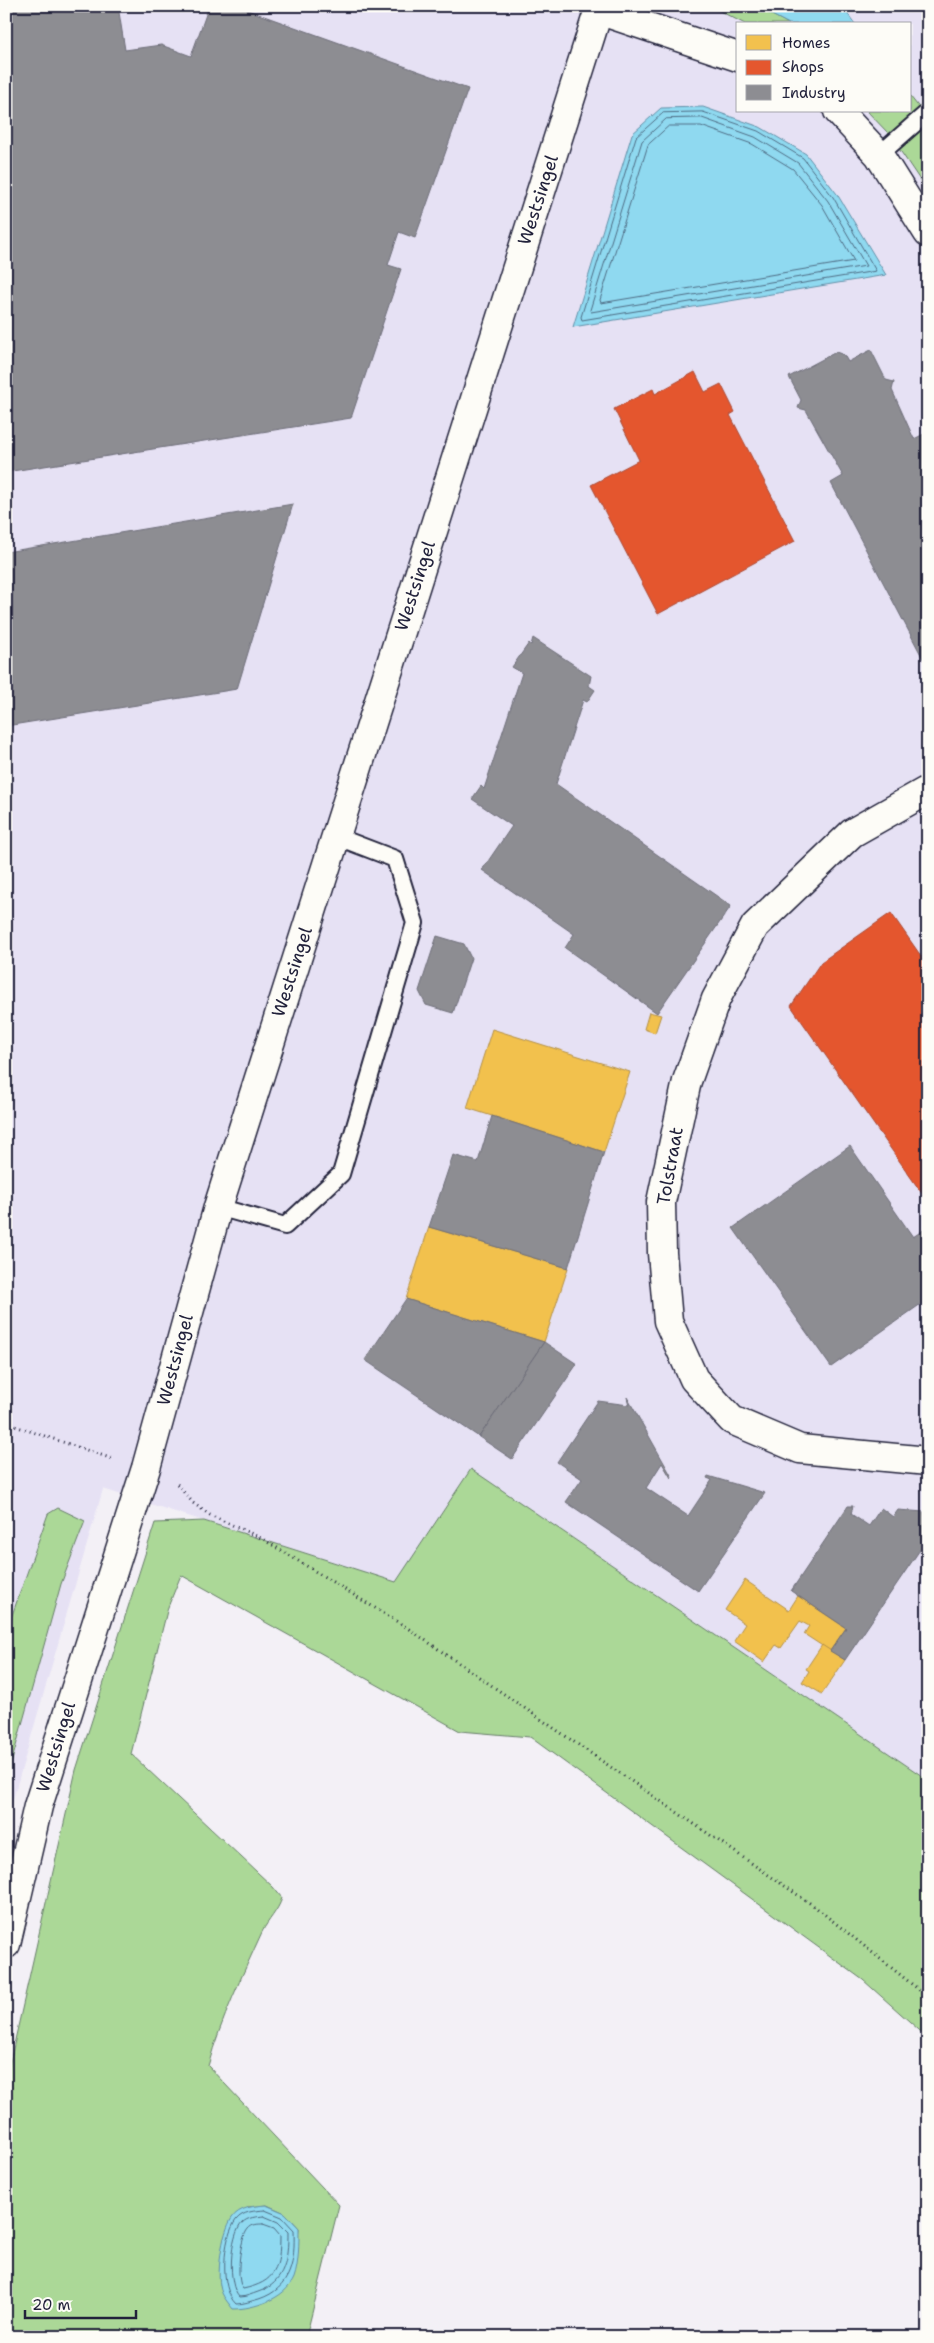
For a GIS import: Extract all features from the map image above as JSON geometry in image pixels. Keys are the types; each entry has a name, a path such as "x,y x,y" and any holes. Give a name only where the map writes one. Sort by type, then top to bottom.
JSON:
{"main road":[{"path":"595,8 736,56"},
{"name":"Westsingel","path":"6,1944 38,1806 146,1468 218,1207 595,8"},
{"path":"839,112 879,155 928,233"},
{"name":"Tolstraat","path":"928,790 852,833 755,926 716,999 687,1081 661,1202 662,1253 668,1322 694,1379 732,1420 800,1449 928,1462"}],"lane":[{"path":"879,155 928,112"},
{"path":"218,1207 285,1226 341,1174 415,923 395,859 335,836"}],"path":[{"path":"6,1423 146,1468 174,1480 193,1503 210,1515 261,1538 406,1627 814,1906 928,1997"}],"shaded area":[{"path":"6,6 928,6 928,1780 471,1469 396,1582 103,1489 6,1823"}],"green space":[{"path":"710,6 755,6 785,22 741,22"},
{"path":"912,99 928,119 928,192 889,134 868,112 912,112"},
{"path":"471,1469 928,1780 928,2038 863,1980 530,1737 460,1731 181,1575 168,1607 131,1754 273,1887 282,1898 262,1932 240,1981 219,2031 208,2066 339,2205 306,2337 6,2337 6,2080 76,1770 155,1523 204,1521 396,1582","holes":["267,2205 285,2213 299,2228 293,2279 224,2296 220,2279 224,2238 248,2207"]},
{"path":"58,1508 85,1521 61,1584 6,1782 6,1632 48,1514"}],"water":[{"path":"755,6 842,6 854,22 785,22"},
{"path":"703,107 760,127 806,154 837,194 886,275 573,327 632,134 661,108"},
{"path":"266,2205 285,2213 299,2228 296,2272 290,2285 276,2297 259,2305 233,2309 223,2295 220,2286 219,2266 225,2233 232,2218 239,2211"}],"building: Homes":[{"path":"649,1012 661,1015 655,1033 644,1029"},
{"path":"492,1029 630,1072 604,1152 467,1108"},
{"path":"429,1227 568,1268 544,1342 406,1299"},
{"path":"745,1580 789,1610 798,1596 846,1628 830,1651 804,1634 809,1626 800,1621 781,1648 776,1645 764,1662 734,1641 745,1624 725,1610"},
{"path":"822,1645 845,1660 822,1694 802,1682 809,1671 806,1669"}],"building: Shops":[{"path":"695,372 705,392 721,384 735,412 730,415 795,541 658,614 591,485 639,460 614,409 653,389 655,394"},
{"path":"891,913 928,966 928,1202 791,1006 821,962"}],"building: Industry":[{"path":"6,6 118,6 125,50 161,45 191,56 209,6 236,6 468,89 415,238 399,232 388,265 401,269 351,418 6,472"},
{"path":"871,350 886,380 894,382 892,390 914,439 928,432 928,668 831,483 843,476 806,410 798,408 801,400 789,377 836,352 844,355 848,362"},
{"path":"293,504 237,689 6,726 6,552"},
{"path":"533,638 591,676 589,686 595,690 587,702 583,700 556,784 731,906 657,1013 565,948 574,934 482,870 512,826 472,799 481,786 484,789 522,673 512,667 529,643 531,645"},
{"path":"437,936 464,944 471,958 453,1013 426,1005 419,991"},
{"path":"492,1116 604,1152 568,1268 429,1227 453,1155 478,1162"},
{"path":"850,1146 913,1237 928,1227 928,1299 831,1367 733,1228"},
{"path":"406,1299 544,1342 479,1437 365,1360"},
{"path":"544,1342 577,1364 512,1459 479,1437"},
{"path":"627,1397 672,1477 662,1463 646,1488 688,1516 712,1480 707,1478 708,1476 765,1493 698,1591 566,1502 582,1479 557,1462 598,1401 629,1405"},
{"path":"848,1506 853,1506 851,1514 869,1526 881,1508 893,1517 898,1510 924,1512 924,1515 928,1518 928,1538 845,1660 830,1651 846,1628 791,1591"}]}
